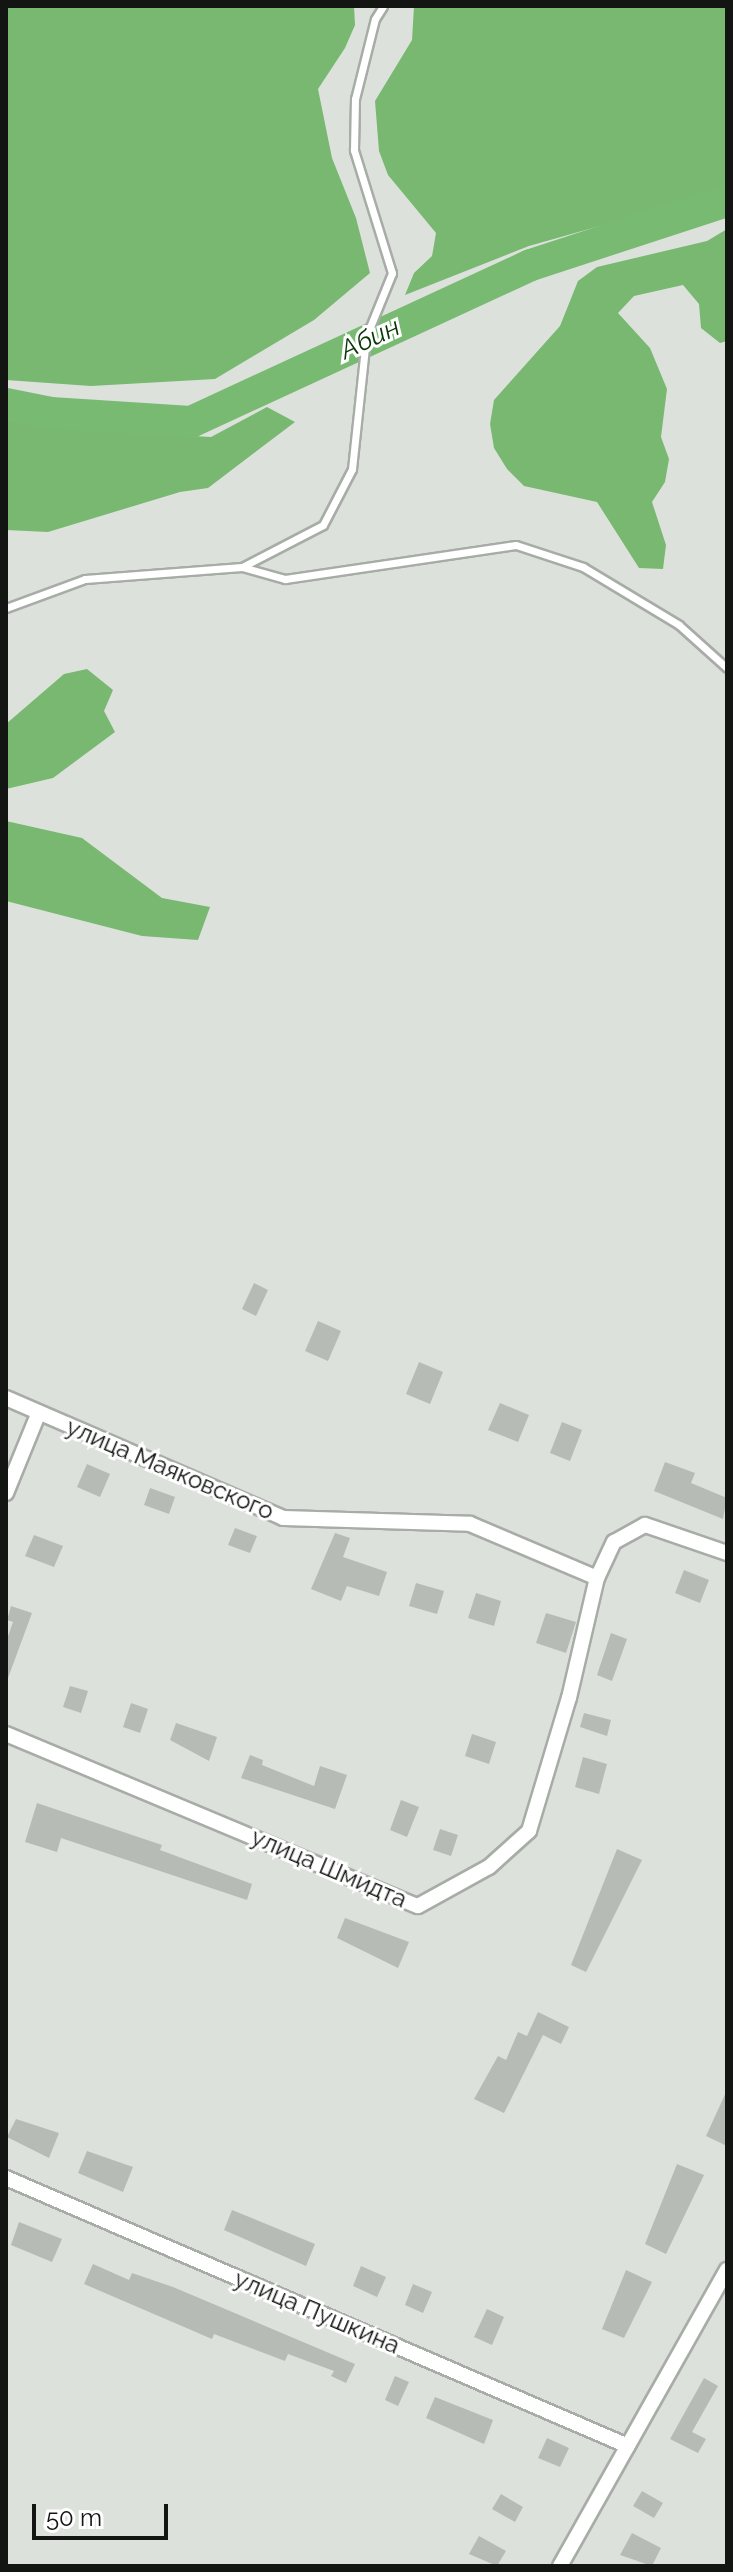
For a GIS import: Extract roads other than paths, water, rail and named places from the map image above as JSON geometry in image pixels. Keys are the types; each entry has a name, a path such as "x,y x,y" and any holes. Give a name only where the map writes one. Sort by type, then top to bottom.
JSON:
{"street":[{"name":"улица Маяковского","path":"6,1398 283,1518 470,1524 597,1578"},
{"path":"6,1493 39,1412"},
{"path":"597,1578 614,1542 645,1525 727,1553"},
{"name":"улица Шмидта","path":"6,1734 418,1906 489,1867 529,1831 569,1698 597,1578"},
{"name":"улица Пушкина","path":"6,2178 628,2446"},
{"path":"560,2566 727,2270"}],"lane":[{"path":"242,567 323,525 352,469 366,337 392,273 354,150 355,99 375,19 383,6"},
{"path":"6,608 85,579 242,567 285,579 516,545 583,567 679,625 727,668"}],"waterway":[{"name":"Абин","path":"6,404 51,413 191,422 531,265 727,201"}]}
